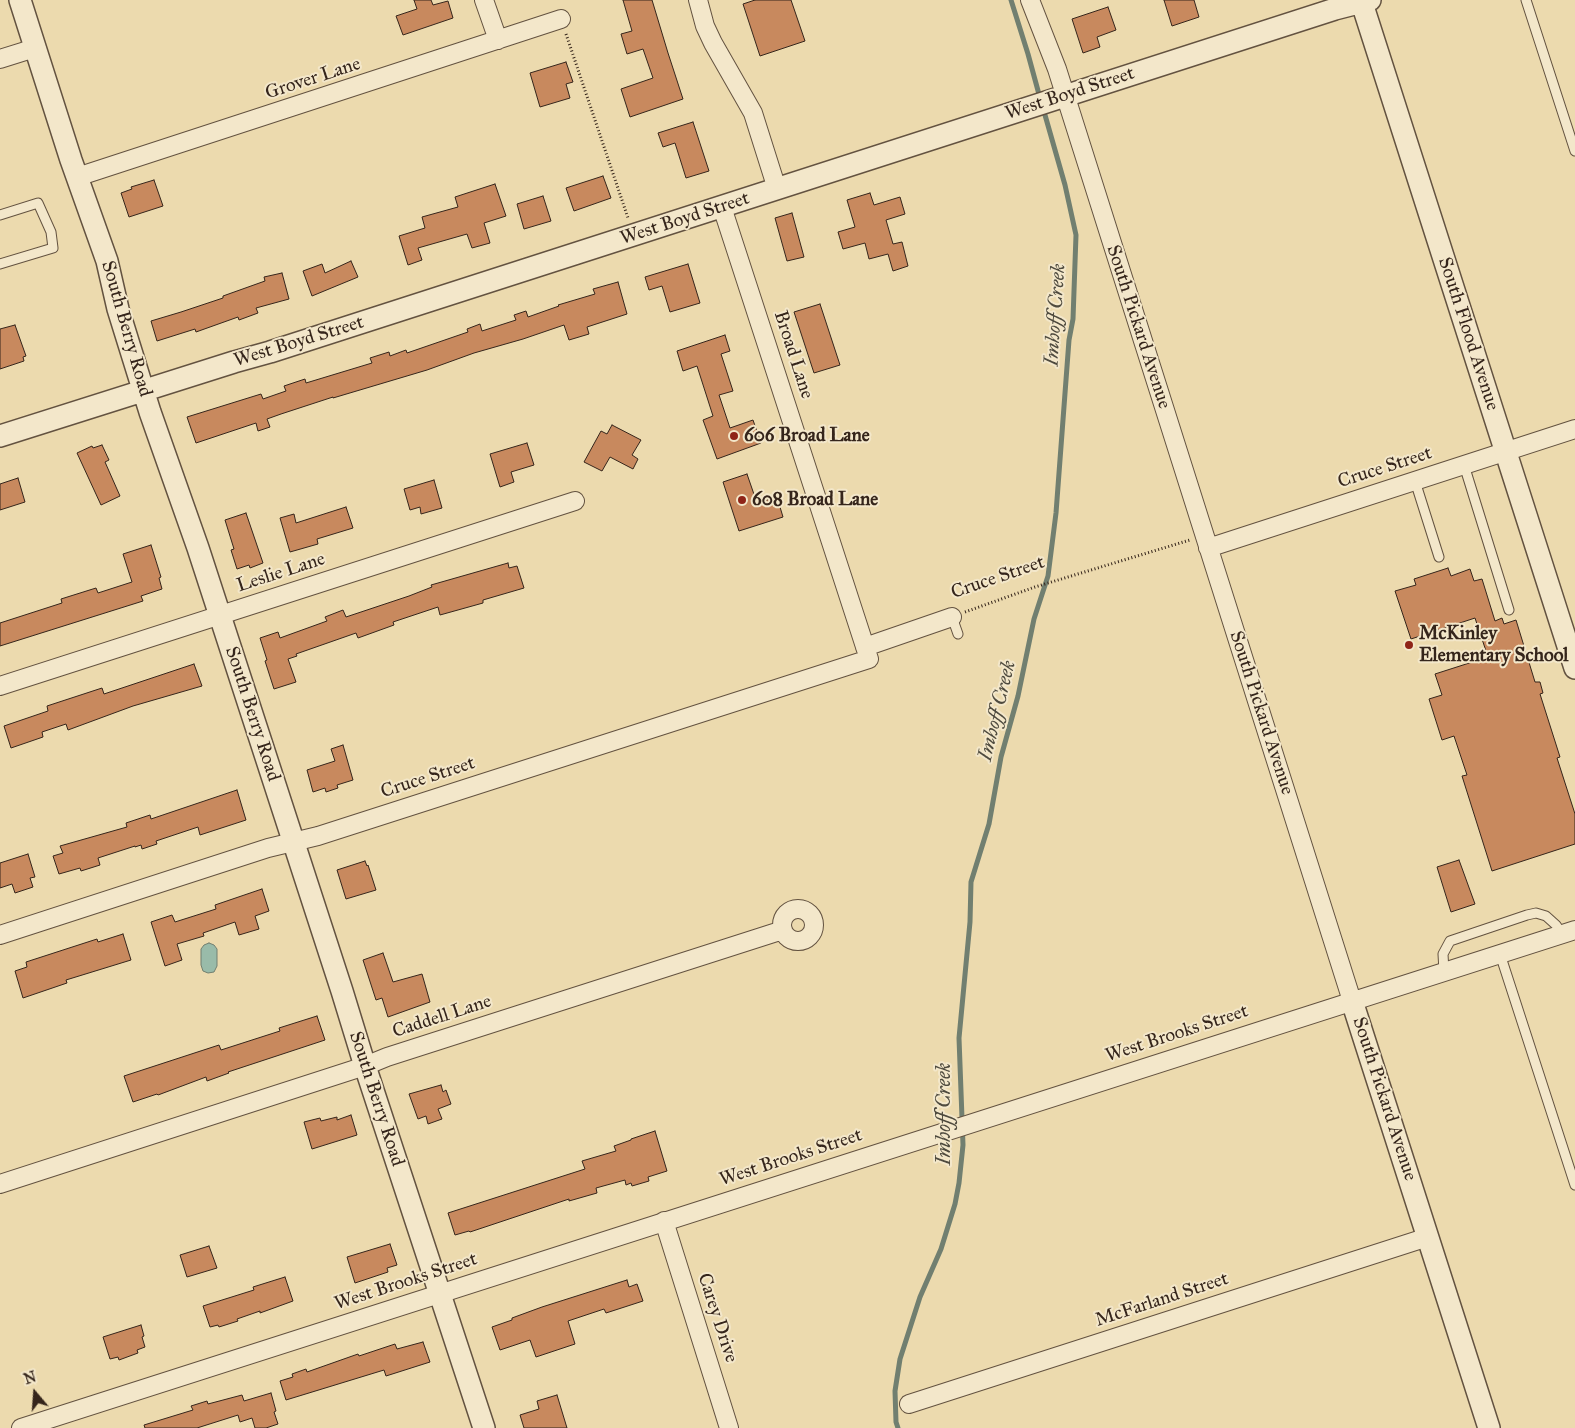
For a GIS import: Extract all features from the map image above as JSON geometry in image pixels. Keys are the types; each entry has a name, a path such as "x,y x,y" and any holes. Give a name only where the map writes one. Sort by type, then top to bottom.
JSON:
{"street":[{"name":"South Berry Road","path":"20,0 106,261 118,310 144,391 220,615 484,1428"},
{"path":"484,0 498,40"},
{"path":"698,0 705,26 713,43 753,113 777,189"},
{"name":"South Pickard Avenue","path":"1030,0 1057,69 1061,97 1206,541 1489,1428"},
{"name":"West Boyd Street","path":"0,436 270,352 1364,1"},
{"name":"South Flood Avenue","path":"1364,1 1575,668"},
{"name":"Grover Lane","path":"78,177 561,19"},
{"path":"0,59 35,48"},
{"name":"Broad Lane","path":"722,207 867,653"},
{"name":"Cruce Street","path":"1206,541 1415,481 1575,429"},
{"name":"Leslie Lane","path":"0,686 574,501"},
{"name":"Cruce Street","path":"0,935 268,848 318,836 867,653 952,617"},
{"name":"Caddell Lane","path":"0,1184 783,930"},
{"name":"West Brooks Street","path":"21,1428 1568,932"},
{"name":"Carey Drive","path":"664,1221 730,1428"},
{"name":"McFarland Street","path":"909,1404 1428,1237"}],"lane":[{"path":"1526,0 1575,151"},
{"path":"0,215 38,204 51,232 53,248 0,264"},
{"path":"1464,465 1509,610"},
{"path":"1415,481 1439,557"},
{"path":"952,617 958,634"},
{"path":"1444,972 1443,954 1450,941 1527,915 1536,913 1546,916 1568,932"},
{"path":"1500,954 1575,1185"}],"path":[{"path":"561,19 629,218"},
{"name":"Cruce Street","path":"952,617 1064,578 1206,541"}],"shaded area":[{"path":"209,943 217,949 217,966 214,972 208,973 203,971 201,965 201,949"}],"building":[{"path":"414,0 431,0 433,5 448,1 453,18 403,35 396,16 417,9"},
{"path":"623,0 652,0 683,99 630,117 621,89 653,78 643,49 627,54 621,34 632,31"},
{"path":"755,0 791,0 805,41 760,56 743,4"},
{"path":"1164,0 1194,0 1199,17 1172,26"},
{"path":"1108,7 1116,30 1097,37 1100,47 1083,53 1072,19"},
{"path":"566,62 573,82 566,84 570,98 540,107 530,73"},
{"path":"693,122 709,171 686,178 675,143 663,147 658,133"},
{"path":"603,176 611,198 574,211 566,188"},
{"path":"154,180 163,206 129,217 121,193 132,189 131,187"},
{"path":"495,184 506,216 484,223 490,243 472,248 467,234 418,248 422,260 408,265 399,236 425,228 422,217 458,207 455,197"},
{"path":"870,193 874,205 900,197 905,214 886,220 893,244 902,242 908,266 893,271 888,254 869,259 865,243 843,249 838,232 855,227 847,200"},
{"path":"543,196 551,221 524,229 517,204"},
{"path":"792,213 804,257 787,261 775,218"},
{"path":"351,261 358,277 312,296 303,271 322,264 325,273"},
{"path":"688,264 700,303 670,312 662,286 649,290 645,277"},
{"path":"282,273 289,299 256,308 258,313 239,320 238,317 196,332 195,329 157,341 151,321 223,298 223,296 265,281 264,277"},
{"path":"618,282 627,314 587,327 589,334 569,340 564,325 427,370 281,414 267,419 270,427 258,431 256,423 196,443 187,417 261,394 263,399 286,391 284,386 305,379 306,383 372,363 370,358 389,352 390,356 406,350 407,353 468,332 467,329 480,324 482,331 516,320 514,315 526,311 528,317 558,305 595,294 593,289"},
{"path":"820,304 840,365 814,373 794,312"},
{"path":"15,325 26,356 23,357 24,361 0,369 0,329"},
{"path":"725,335 730,351 721,354 733,391 719,395 730,428 753,420 761,443 717,459 703,420 713,416 697,366 683,371 677,351"},
{"path":"612,425 641,440 632,455 638,459 633,469 610,457 602,471 584,462 601,431 607,434"},
{"path":"527,443 534,465 511,472 514,482 500,487 490,454"},
{"path":"102,445 109,460 105,462 120,496 101,505 77,453 92,446 93,448"},
{"name":"608 Broad Lane","path":"747,474 757,503 777,497 783,517 739,531 723,482"},
{"path":"18,478 25,502 0,510 0,484"},
{"path":"434,480 442,508 421,514 420,507 410,510 404,489"},
{"path":"346,507 353,528 317,539 318,544 290,552 280,518 294,514 296,523"},
{"path":"246,513 263,563 250,568 249,565 237,569 231,550 234,549 225,520"},
{"path":"151,545 161,577 159,578 162,589 141,596 143,601 0,646 0,623 62,603 61,599 96,588 98,593 132,582 123,554"},
{"path":"508,563 509,568 517,566 524,588 483,600 483,603 440,615 438,607 393,622 394,625 358,638 356,633 296,654 297,656 288,659 296,682 274,689 260,638 278,632 280,638 327,621 325,617 343,610 346,617 409,596 432,587 431,585"},
{"path":"1448,568 1451,576 1470,569 1474,581 1482,579 1495,621 1502,618 1504,624 1516,620 1535,682 1540,682 1543,693 1540,694 1560,757 1557,758 1575,814 1575,844 1492,871 1462,776 1467,775 1454,736 1442,740 1429,699 1442,695 1435,674 1488,657 1475,618 1411,639 1395,591 1416,585 1414,579"},
{"path":"194,664 202,686 133,706 68,730 66,724 42,732 43,737 11,748 4,726 48,711 47,706 102,688 104,694"},
{"path":"343,745 353,780 337,785 338,788 326,792 325,788 313,792 307,770 335,761 331,749"},
{"path":"237,790 246,820 200,835 198,827 156,841 157,844 142,849 141,845 135,846 98,858 100,865 81,871 80,868 59,874 53,856 63,853 60,846 127,827 126,823 150,815 151,819"},
{"path":"28,854 35,877 30,878 33,887 15,893 12,884 0,888 0,863"},
{"path":"1459,860 1475,904 1451,912 1437,867"},
{"path":"365,861 376,890 346,899 337,870"},
{"path":"262,889 269,911 255,916 259,929 239,935 235,922 203,933 204,936 177,944 182,960 165,966 151,922 172,915 175,922 216,909 215,905"},
{"path":"123,934 131,960 66,980 67,983 23,998 15,971 27,967 26,962 97,939 98,942"},
{"path":"383,953 393,982 422,974 430,1002 388,1017 382,998 376,1000 363,960"},
{"path":"317,1016 325,1040 228,1072 207,1081 206,1077 133,1102 124,1076 219,1045 221,1050 280,1031 279,1028"},
{"path":"441,1085 443,1092 446,1090 451,1104 438,1109 442,1119 428,1124 426,1116 418,1119 409,1094"},
{"path":"351,1115 357,1135 312,1149 304,1122 320,1118 321,1121 337,1117 337,1120"},
{"path":"655,1131 667,1171 648,1177 649,1181 632,1186 631,1183 626,1185 625,1180 596,1188 597,1193 569,1201 569,1199 470,1232 455,1235 448,1213 585,1169 582,1161 616,1151 614,1146"},
{"path":"390,1244 397,1265 387,1268 388,1272 355,1283 347,1257"},
{"path":"209,1246 217,1268 187,1277 180,1255"},
{"path":"285,1277 293,1301 237,1319 238,1321 219,1327 218,1325 210,1327 203,1306 254,1290 253,1287"},
{"path":"627,1280 629,1287 637,1284 643,1301 606,1313 604,1309 568,1321 575,1344 536,1357 530,1340 500,1350 492,1327 542,1307"},
{"path":"141,1325 145,1347 137,1350 138,1353 119,1360 118,1357 110,1359 103,1337"},
{"path":"423,1342 430,1362 386,1376 384,1370 286,1400 280,1381 293,1377 292,1374 306,1369 307,1372 358,1354 359,1356 395,1344 397,1349"},
{"path":"271,1393 278,1424 266,1428 255,1428 252,1418 240,1422 238,1415 197,1428 145,1428 144,1425 193,1410 191,1406 207,1401 208,1404 242,1395 244,1401"},
{"path":"557,1395 567,1428 524,1428 520,1415 539,1409 537,1401"}],"waterway":[{"name":"Imhoff Creek","path":"1011,0 1040,98"},
{"name":"Imhoff Creek","path":"898,1428 896,1422 895,1391 900,1359 920,1297 941,1249 955,1204 959,1183 963,1145 959,1038 970,922 971,882 989,824 1001,757 1018,696 1034,619 1048,576 1056,513 1069,340 1073,319 1076,235 1065,185 1043,108"}],"place":[{"name":"606 Broad Lane","path":"734,436"},
{"name":"608 Broad Lane","path":"742,500"},
{"name":"McKinley Elementary School","path":"1409,645"}]}
